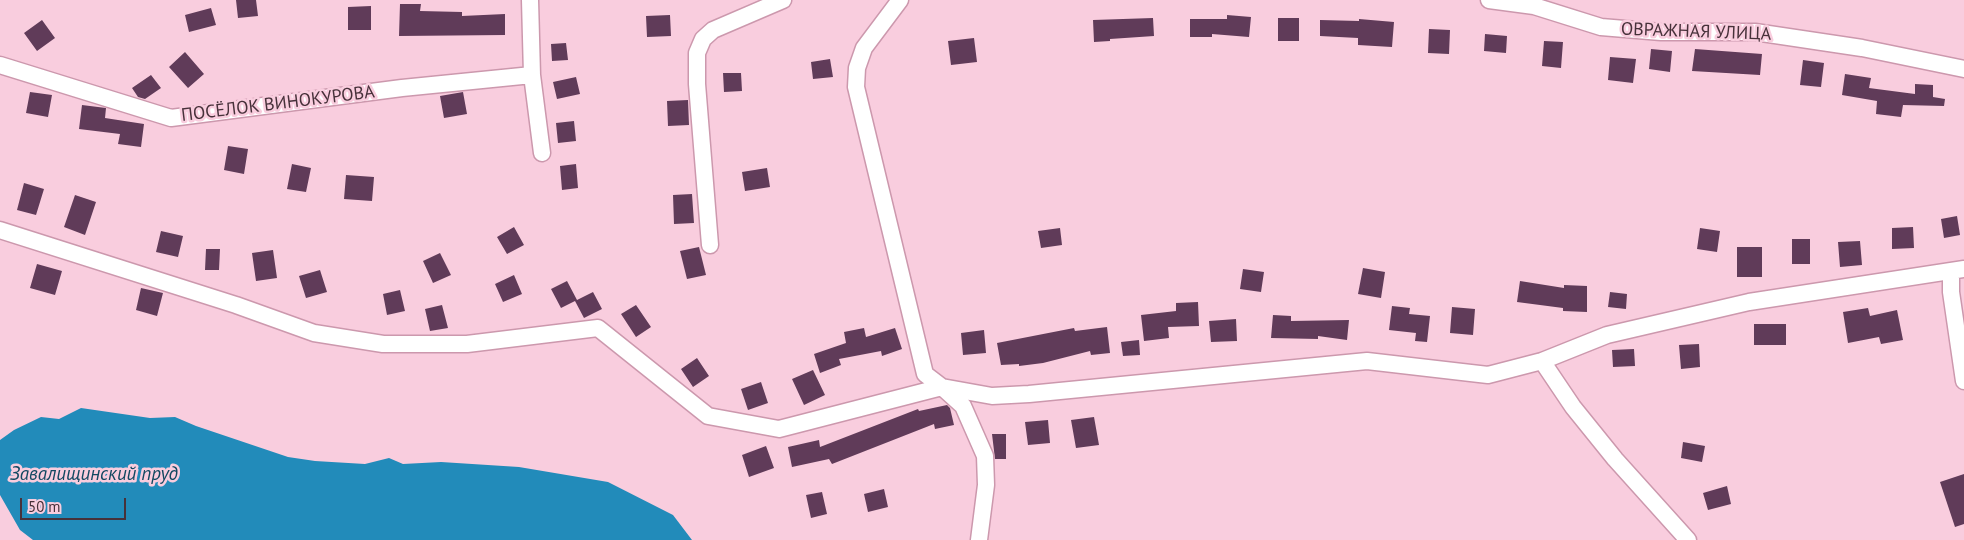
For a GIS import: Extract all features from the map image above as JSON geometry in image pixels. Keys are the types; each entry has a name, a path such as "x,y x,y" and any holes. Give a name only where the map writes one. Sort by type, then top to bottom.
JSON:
{"street":[{"path":"530,0 532,75 542,153"},
{"path":"710,245 697,84 697,53 703,39 713,30 783,0"},
{"path":"900,0 864,48 857,68 856,87 925,374 963,406 985,456 986,485 979,540"},
{"name":"ОВРАЖНАЯ УЛИЦА","path":"1489,0 1534,6 1601,27 1661,32 1755,32 1862,48 1964,69"},
{"name":"ПОСЁЛОК ВИНОКУРОВА","path":"0,65 171,118 402,88 532,75"},
{"path":"0,230 236,305 314,334 382,344 467,344 598,328 708,416 779,430 942,387 992,396 1029,394 1367,361 1488,375 1542,362 1607,335 1749,302 1957,270 1951,292 1964,381"},
{"path":"1542,362 1573,407 1615,459 1688,540"}],"water":[{"name":"Завалищинский пруд","path":"81,408 150,418 175,417 288,457 315,461 365,464 389,458 403,464 441,462 519,467 608,482 673,515 692,540 33,540 20,530 0,495 0,440 14,430 41,417 59,419"}],"building":[{"path":"236,0 256,0 258,16 238,18"},
{"path":"400,4 421,4 420,11 462,12 462,16 505,14 505,35 399,36"},
{"path":"371,6 371,30 348,30 348,7"},
{"path":"211,8 216,25 189,32 185,15"},
{"path":"670,15 671,36 647,37 646,16"},
{"path":"1227,15 1251,17 1249,37 1212,34 1212,37 1190,37 1190,19 1227,19"},
{"path":"1153,18 1154,36 1094,42 1093,20"},
{"path":"1278,18 1299,18 1299,41 1278,41"},
{"path":"1359,19 1394,22 1392,47 1358,45 1358,38 1320,36 1320,20 1359,21"},
{"path":"42,20 55,38 37,51 24,33"},
{"path":"1429,29 1450,30 1449,54 1428,53"},
{"path":"1485,34 1507,36 1506,53 1484,51"},
{"path":"974,38 977,62 951,65 948,41"},
{"path":"1544,41 1563,42 1561,68 1542,66"},
{"path":"566,43 568,60 552,61 551,44"},
{"path":"1651,49 1672,51 1670,72 1649,69"},
{"path":"1695,49 1762,54 1760,75 1692,71"},
{"path":"185,52 204,74 188,88 169,67"},
{"path":"1610,57 1636,59 1633,83 1608,80"},
{"path":"830,59 833,77 813,79 811,62"},
{"path":"1803,60 1824,63 1821,87 1800,85"},
{"path":"723,73 741,73 742,91 724,92"},
{"path":"1845,74 1871,78 1869,88 1915,94 1915,84 1933,85 1933,97 1945,99 1944,106 1903,105 1901,117 1876,114 1877,101 1842,95"},
{"path":"151,75 161,88 145,99 138,97 132,88"},
{"path":"576,77 580,94 557,99 553,82"},
{"path":"30,92 52,95 48,117 26,113"},
{"path":"463,92 467,114 444,118 440,96"},
{"path":"688,100 689,125 668,126 667,101"},
{"path":"82,105 106,108 105,118 144,124 141,147 118,144 120,134 79,129"},
{"path":"574,121 576,141 558,143 556,123"},
{"path":"228,146 248,149 244,174 224,170"},
{"path":"292,164 311,168 306,192 287,189"},
{"path":"576,164 578,188 562,190 560,166"},
{"path":"767,168 770,187 745,191 742,172"},
{"path":"346,175 374,177 372,201 344,199"},
{"path":"24,183 44,189 36,215 17,210"},
{"path":"692,194 694,223 674,224 673,195"},
{"path":"75,195 96,202 85,235 64,227"},
{"path":"1957,216 1960,235 1944,238 1941,219"},
{"path":"514,227 524,245 507,254 497,237"},
{"path":"1913,227 1914,248 1892,249 1892,228"},
{"path":"1060,228 1062,245 1041,248 1038,231"},
{"path":"1700,228 1720,231 1717,252 1697,249"},
{"path":"161,231 183,236 178,257 156,252"},
{"path":"1792,239 1810,239 1810,264 1792,264"},
{"path":"1860,241 1862,265 1840,267 1838,242"},
{"path":"699,247 706,275 687,279 680,251"},
{"path":"1737,247 1762,247 1762,277 1737,277"},
{"path":"206,249 220,249 219,270 205,270"},
{"path":"273,250 277,278 256,281 252,253"},
{"path":"440,253 451,275 433,283 423,261"},
{"path":"37,264 62,271 55,295 30,288"},
{"path":"1363,268 1385,272 1381,298 1358,294"},
{"path":"1243,269 1264,272 1261,292 1240,289"},
{"path":"320,270 327,292 306,298 299,276"},
{"path":"514,275 522,294 503,302 495,284"},
{"path":"567,281 577,300 561,308 551,289"},
{"path":"1520,281 1564,288 1564,285 1587,286 1587,312 1563,311 1563,308 1517,302"},
{"path":"141,288 163,293 157,316 136,310"},
{"path":"400,290 405,311 387,315 383,294"},
{"path":"593,292 602,309 584,318 575,301"},
{"path":"1610,292 1627,294 1626,309 1608,307"},
{"path":"1198,302 1199,326 1168,327 1169,338 1144,341 1141,315 1176,311 1176,303"},
{"path":"442,305 448,328 430,331 425,309"},
{"path":"636,305 651,327 636,337 621,314"},
{"path":"1392,306 1410,308 1409,314 1430,316 1427,342 1415,341 1416,333 1389,330"},
{"path":"1452,307 1475,309 1473,335 1450,333"},
{"path":"1868,308 1870,316 1897,310 1903,340 1881,344 1879,337 1848,343 1843,312"},
{"path":"1273,315 1291,316 1291,321 1349,320 1347,340 1318,336 1318,339 1271,338"},
{"path":"1236,319 1237,341 1211,342 1209,321"},
{"path":"1754,324 1786,324 1786,345 1754,345"},
{"path":"1107,327 1110,353 1091,355 1090,351 1043,363 1019,366 1019,364 1001,365 997,343 1074,328 1075,331"},
{"path":"864,328 866,337 895,328 902,349 882,356 881,351 839,359 841,365 820,373 814,354 846,343 844,332"},
{"path":"984,330 986,353 963,355 961,333"},
{"path":"1139,340 1140,355 1123,356 1121,342"},
{"path":"1699,344 1700,367 1681,369 1679,345"},
{"path":"1634,349 1635,366 1613,367 1612,350"},
{"path":"697,358 709,376 693,387 681,369"},
{"path":"813,370 825,395 804,405 792,379"},
{"path":"761,382 768,403 748,410 741,389"},
{"path":"947,405 950,408 954,425 935,429 934,424 832,464 829,459 792,467 788,447 819,440 820,447 918,409 919,411"},
{"path":"1094,417 1099,445 1076,448 1071,420"},
{"path":"1048,420 1050,443 1028,445 1025,422"},
{"path":"992,434 1006,434 1006,459 995,459"},
{"path":"1683,442 1705,446 1702,462 1681,458"},
{"path":"766,446 774,468 749,477 742,455"},
{"path":"1964,474 1964,524 1955,527 1940,482"},
{"path":"1727,486 1731,504 1708,510 1703,493"},
{"path":"884,489 888,507 868,512 864,494"},
{"path":"822,492 827,514 811,518 806,495"}]}
